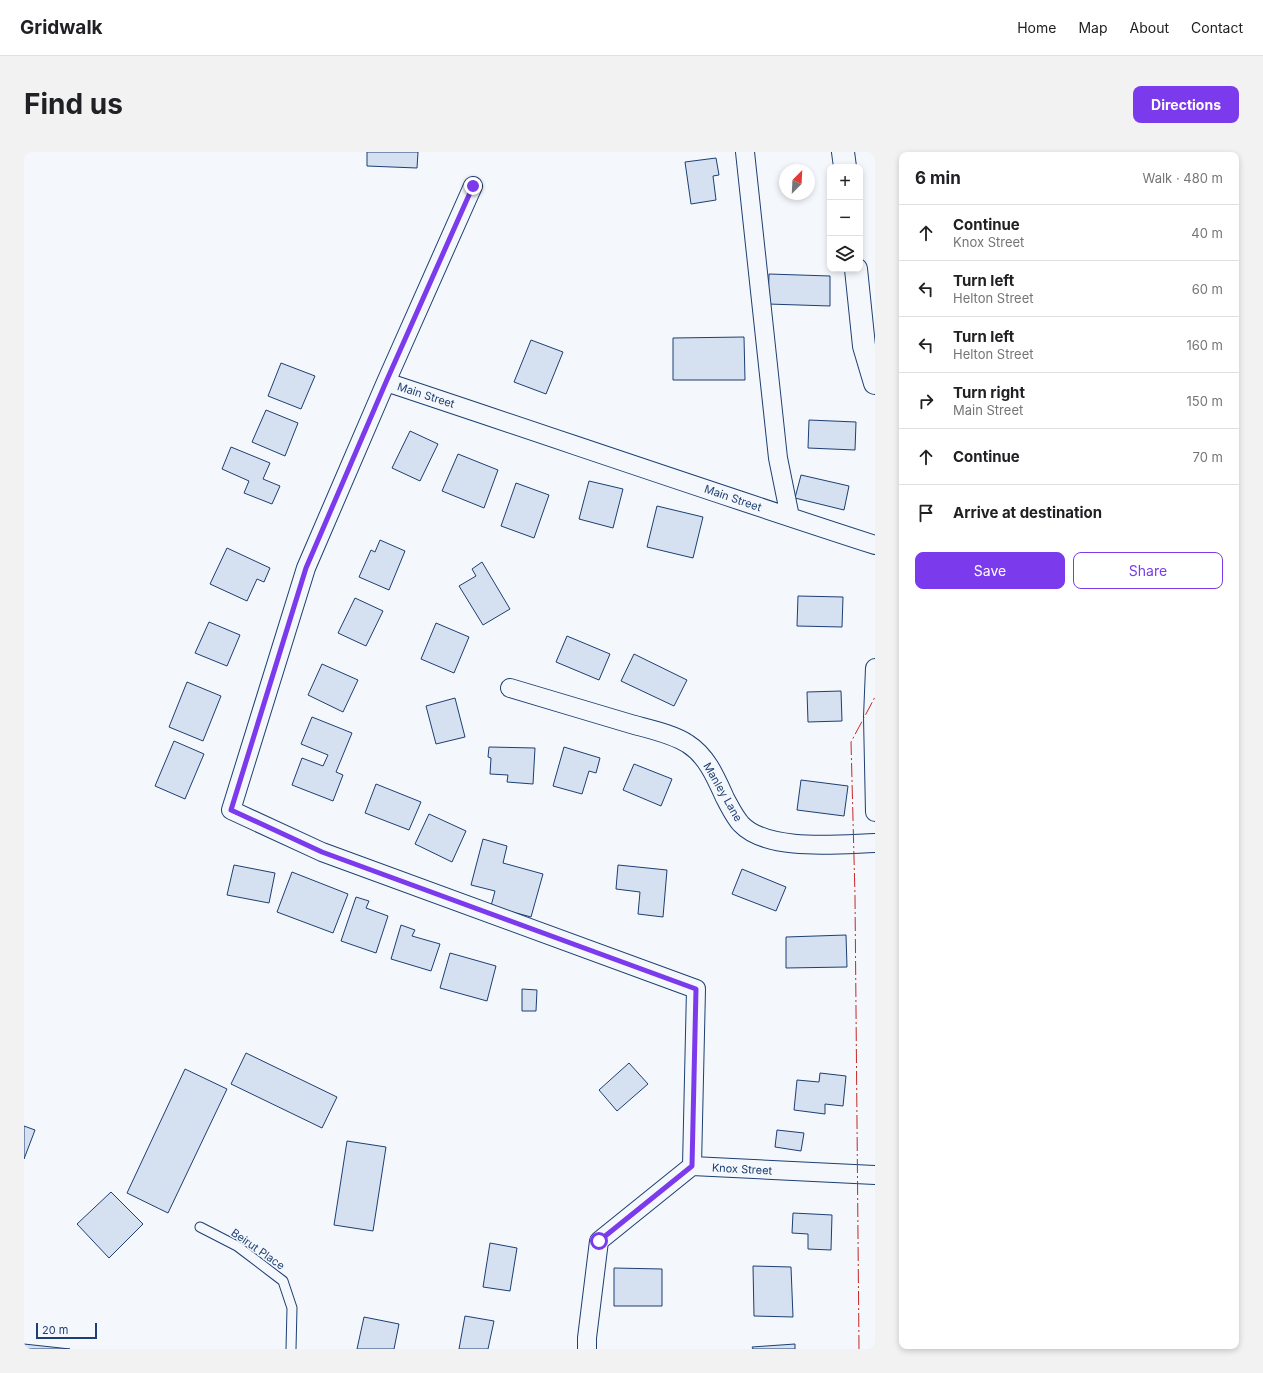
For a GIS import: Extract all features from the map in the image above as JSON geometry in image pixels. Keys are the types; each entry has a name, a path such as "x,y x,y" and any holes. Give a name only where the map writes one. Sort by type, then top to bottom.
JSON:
{"main road":[{"path":"844,152 845,164"},
{"path":"856,272 864,346 875,383"}],"street":[{"path":"745,152 778,458 790,518"},
{"path":"386,382 473,186"},
{"name":"Main Street","path":"692,1166 696,989 322,852 231,810 306,568 386,382 790,518 875,544"},
{"path":"875,668 873,717 875,812"},
{"name":"Manley Lane","path":"510,688 652,730 688,744 699,753 710,766 732,811 741,824 768,839 784,843 804,844 875,843"},
{"path":"587,1349 587,1338 599,1241 692,1166"},
{"name":"Knox Street","path":"692,1166 875,1175"}],"lane":[{"name":"Beirut Place","path":"200,1227 237,1246 283,1281 292,1308 291,1349"}],"building":[{"path":"367,152 418,152 417,168 367,166"},
{"path":"716,158 719,175 713,176 716,200 691,204 685,162"},
{"path":"769,274 830,276 830,306 768,304"},
{"path":"744,337 745,380 673,380 673,338"},
{"path":"531,340 563,352 546,394 514,382"},
{"path":"281,363 315,376 301,409 268,396"},
{"path":"266,410 298,423 285,456 252,442"},
{"path":"809,420 856,422 855,450 808,448"},
{"path":"410,431 438,444 420,481 392,468"},
{"path":"231,447 270,463 263,479 280,486 272,504 244,493 249,481 222,469"},
{"path":"458,454 498,470 484,508 442,491"},
{"path":"801,475 849,486 844,510 795,498"},
{"path":"589,481 623,489 613,528 579,519"},
{"path":"516,483 549,495 534,538 501,526"},
{"path":"657,506 703,517 693,558 647,547"},
{"path":"380,540 405,551 389,590 359,577 371,550 375,552"},
{"path":"227,548 270,568 264,582 257,579 247,601 210,584"},
{"path":"482,562 510,609 483,625 459,586 476,576 472,569"},
{"path":"798,596 843,597 842,627 797,626"},
{"path":"355,598 383,611 366,646 338,633"},
{"path":"209,622 240,635 227,666 195,653"},
{"path":"436,623 469,637 454,673 421,659"},
{"path":"567,636 610,654 599,680 556,662"},
{"path":"634,654 687,680 674,706 621,681"},
{"path":"322,664 358,680 343,712 308,695"},
{"path":"187,682 221,696 203,741 169,727"},
{"path":"841,691 842,721 808,722 807,692"},
{"path":"455,698 465,737 436,744 426,706"},
{"path":"312,717 352,733 336,772 343,775 333,801 292,785 302,758 323,766 328,755 301,744"},
{"path":"174,741 204,754 185,799 155,786"},
{"path":"489,747 535,748 533,784 507,782 508,775 490,774 491,758 488,757"},
{"path":"564,747 600,758 596,773 589,771 582,794 553,786"},
{"path":"634,764 672,779 661,806 623,790"},
{"path":"801,780 848,786 844,816 797,810"},
{"path":"376,784 421,802 409,830 365,813"},
{"path":"429,814 466,831 452,862 415,844"},
{"path":"483,839 507,846 503,863 543,874 531,917 491,906 495,891 471,885"},
{"path":"234,865 275,873 269,903 227,895"},
{"path":"618,865 667,870 663,917 638,914 640,892 616,889"},
{"path":"742,869 786,887 776,911 732,894"},
{"path":"292,872 348,894 333,933 277,912"},
{"path":"356,897 369,901 366,908 388,916 376,953 341,941"},
{"path":"401,925 415,930 412,936 440,944 431,971 391,959"},
{"path":"846,935 847,967 786,968 786,937"},
{"path":"450,953 496,966 487,1001 440,988"},
{"path":"522,989 537,990 536,1011 522,1011"},
{"path":"246,1053 337,1097 322,1128 231,1084"},
{"path":"629,1063 648,1084 617,1111 599,1090"},
{"path":"185,1069 227,1089 168,1213 127,1193"},
{"path":"820,1073 846,1076 843,1106 825,1104 825,1114 794,1110 797,1080 819,1082"},
{"path":"24,1126 35,1130 24,1159"},
{"path":"777,1130 804,1133 801,1151 775,1147"},
{"path":"347,1141 386,1147 373,1231 334,1225"},
{"path":"111,1192 143,1224 109,1258 77,1224"},
{"path":"793,1213 832,1215 831,1250 808,1249 808,1234 792,1233"},
{"path":"490,1243 517,1248 510,1291 483,1287"},
{"path":"753,1266 791,1267 793,1317 754,1316"},
{"path":"614,1268 662,1269 662,1306 614,1306"},
{"path":"465,1316 494,1321 488,1349 459,1349"},
{"path":"364,1317 399,1324 394,1349 357,1349"},
{"path":"24,1344 70,1349 24,1349"},
{"path":"795,1344 795,1349 753,1349 752,1347"}],"power":[{"path":"859,1349 855,896 851,742 875,697"}],"route":[{"path":"473,186 386,382 306,568 231,810 322,852 696,989 692,1166 599,1241"}]}
